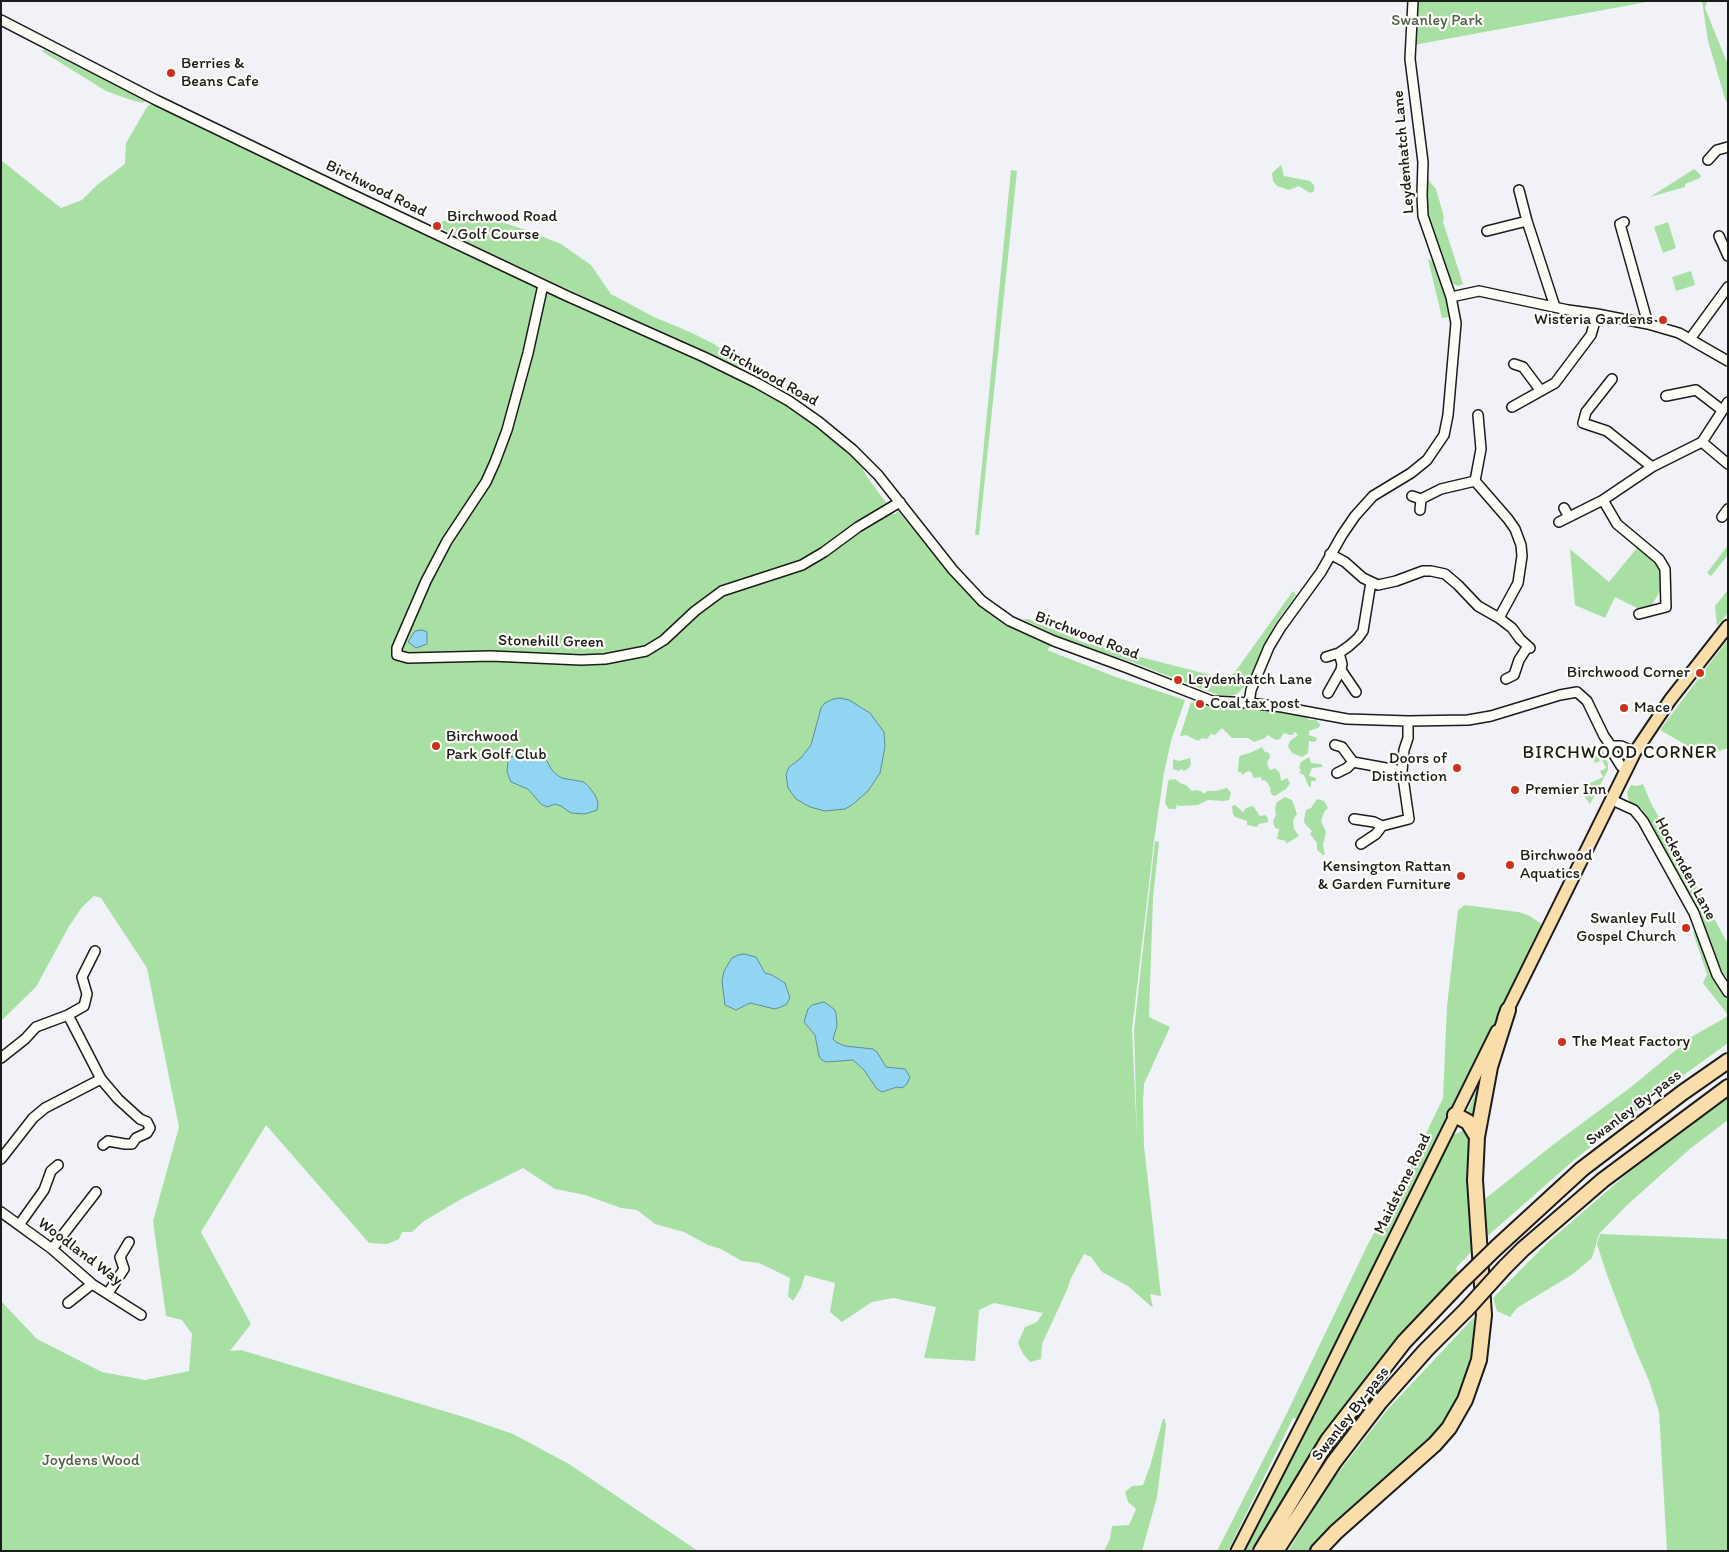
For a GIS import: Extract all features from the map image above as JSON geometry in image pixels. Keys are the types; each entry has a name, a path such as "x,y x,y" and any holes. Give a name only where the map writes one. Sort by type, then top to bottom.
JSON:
{"highway":[{"path":"1318,1551 1336,1532 1435,1444 1449,1428 1465,1400 1479,1360 1484,1315 1475,1180 1477,1137 1490,1068 1508,1010"},
{"name":"Swanley By-pass","path":"1260,1551 1328,1440 1404,1342 1460,1283 1582,1169 1682,1093 1728,1061"},
{"name":"Swanley By-pass","path":"1276,1551 1334,1462 1380,1402 1426,1350 1505,1267 1523,1249 1603,1180 1728,1087"},
{"path":"1455,1115 1468,1122 1477,1137"}],"main road":[{"name":"Maidstone Road","path":"1237,1551 1317,1396 1635,752 1670,700 1728,626"}],"street":[{"name":"Leydenhatch Lane","path":"1249,703 1251,690 1269,647 1281,626 1321,572 1354,516 1373,496 1411,473 1427,460 1444,435 1449,406 1456,328 1451,297 1423,216 1422,162 1410,59 1413,1"},
{"name":"Birchwood Road","path":"1,20 156,100 458,246 713,361 757,382 789,401 819,422 853,450 878,475 952,570 982,601 1010,621 1054,641 1125,666 1212,701 1282,707 1346,719 1408,721 1479,718 1577,692 1587,700 1613,753 1621,766 1627,770"},
{"path":"1708,160 1717,150 1728,146"},
{"path":"1519,190 1555,307"},
{"path":"1487,231 1527,221"},
{"path":"1624,222 1620,224 1648,324"},
{"path":"1719,236 1728,256"},
{"name":"Stonehill Green","path":"542,285 528,353 507,430 495,462 426,581 397,648 396,655 415,658 500,656 573,660 605,659 646,651 664,640 694,611 722,591 802,565 824,552 858,527 900,502"},
{"path":"1690,339 1728,287"},
{"path":"1451,297 1479,291 1648,324 1679,333 1728,362"},
{"path":"1512,406 1555,383 1591,335 1597,314"},
{"path":"1514,364 1523,367 1542,391"},
{"path":"1612,379 1586,412 1583,424 1607,431 1652,467"},
{"path":"1559,522 1603,500 1652,467 1702,442 1725,406 1696,390 1666,396"},
{"path":"1475,481 1481,449 1478,415"},
{"path":"1702,442 1728,464"},
{"path":"1420,510 1416,498 1441,489 1475,481"},
{"path":"1475,481 1508,519 1515,529 1521,545 1522,556 1518,583 1499,618"},
{"path":"1603,500 1617,524 1659,559 1665,569 1666,607 1639,614"},
{"path":"1564,508 1569,517"},
{"path":"1330,554 1346,562 1363,578 1378,585 1423,571 1439,573 1451,578 1478,606 1512,628 1529,647 1520,660 1514,675 1506,679"},
{"path":"1326,657 1339,653 1358,638 1363,631 1371,582"},
{"path":"1328,693 1341,670 1342,664 1339,653"},
{"path":"1341,670 1356,692"},
{"path":"1361,844 1376,834 1382,826 1409,819 1402,771 1404,750 1408,738 1408,721"},
{"path":"1335,745 1342,747 1353,762 1402,771"},
{"path":"1611,746 1621,746 1635,752"},
{"path":"1337,773 1347,768 1353,762"},
{"name":"Hockenden Lane","path":"1612,800 1634,810 1643,820 1694,913 1717,975 1728,992"},
{"path":"1354,819 1374,822 1382,826"},
{"path":"1,1058 25,1039 36,1027 68,1015 84,1006 87,994 82,977 96,951"},
{"path":"68,1015 101,1079 118,1099 140,1119 147,1122 150,1128 147,1133 136,1138 132,1144 108,1141 103,1145"},
{"path":"1,1159 33,1118 45,1108 101,1079"},
{"path":"19,1225 44,1190 51,1171 58,1165"},
{"path":"52,1249 96,1192"},
{"name":"Woodland Way","path":"1,1212 52,1249 92,1284 141,1315"},
{"path":"108,1293 124,1269 120,1257 129,1242"},
{"path":"68,1303 92,1284"}],"green space":[{"name":"Swanley Park","path":"1417,1 1652,1 1414,45"},
{"path":"1702,1 1707,1 1705,8 1728,65 1728,101 1726,102 1708,41"},
{"path":"42,50 146,101 143,103 131,100 106,91"},
{"name":"Joydens Wood","path":"156,100 388,214 452,248 538,288 640,328 757,383 853,450 867,477 888,505 880,514 895,514 898,511 962,588 1005,625 1051,646 1047,650 1116,677 1185,700 1171,741 1164,773 1154,841 1132,1030 1137,1138 1134,1030 1155,841 1159,842 1153,898 1149,1017 1170,1027 1144,1084 1144,1146 1161,1296 1150,1294 1153,1308 1128,1286 1102,1272 1091,1257 1084,1254 1071,1278 1042,1344 1041,1359 1030,1362 1023,1354 1018,1343 1025,1327 1037,1322 1043,1313 994,1303 979,1310 975,1361 924,1358 936,1307 893,1298 872,1302 842,1322 830,1312 835,1283 805,1275 801,1288 793,1301 788,1296 790,1278 759,1263 742,1261 684,1232 655,1224 637,1210 621,1208 585,1195 555,1189 523,1168 463,1198 424,1221 412,1232 402,1232 399,1239 387,1244 369,1243 266,1125 201,1232 251,1324 230,1351 241,1350 464,1417 513,1434 569,1464 698,1551 1,1551 1,1301 37,1339 102,1372 145,1380 189,1371 192,1334 182,1320 166,1316 153,1221 179,1127 147,968 101,898 94,896 82,907 68,928 36,987 1,1021 1,160 61,208 82,200 97,185 125,164 126,143 147,107"},
{"path":"1281,165 1284,176 1310,181 1314,185 1314,191 1310,193 1299,186 1289,190 1277,186 1273,181 1272,173"},
{"path":"1694,169 1701,176 1700,178 1685,184 1685,187 1650,197"},
{"path":"1011,170 1017,171 979,535 975,535"},
{"path":"1425,176 1436,189 1444,217 1443,222 1463,284 1458,286 1447,278 1427,219"},
{"path":"447,220 495,220 561,244 591,265 611,294 654,317 714,344 729,354 739,365 737,369 465,241 434,224"},
{"path":"1668,222 1676,248 1663,253 1654,227"},
{"path":"1428,259 1438,268 1450,317 1442,318"},
{"path":"1691,271 1695,285 1676,291 1672,277"},
{"path":"1728,545 1728,555 1711,576 1707,573"},
{"path":"1637,548 1656,563 1660,571 1661,589 1652,605 1641,610 1615,597 1605,618 1575,605 1570,549 1609,582"},
{"path":"1728,590 1728,613 1717,626 1715,606"},
{"path":"1293,591 1296,595 1274,626 1246,685 1237,694 1230,696 1218,695 1129,661 1077,645 1022,619 1028,619 1085,643 1223,678 1229,677 1235,672"},
{"path":"1728,639 1728,748 1705,756 1660,730"},
{"path":"1191,702 1224,709 1250,707 1297,713 1309,720 1316,720 1320,724 1318,728 1309,731 1309,735 1317,738 1317,740 1314,742 1309,741 1308,753 1302,757 1292,753 1288,746 1290,741 1298,735 1294,732 1293,735 1284,733 1280,739 1276,740 1267,735 1265,738 1254,742 1248,738 1232,738 1222,728 1215,735 1211,734 1207,739 1202,738 1198,741 1186,735 1180,736"},
{"path":"1262,747 1265,752 1269,753 1270,757 1267,763 1269,769 1275,768 1280,773 1281,781 1287,778 1290,783 1286,789 1275,796 1272,795 1267,782 1262,781 1261,777 1254,778 1251,772 1248,771 1242,775 1241,772 1238,772 1239,757"},
{"path":"1604,751 1608,770 1590,804 1584,796 1590,794 1586,785 1603,777 1600,771 1606,768 1602,760 1595,763 1592,757"},
{"path":"1309,757 1311,763 1321,764 1323,767 1312,768 1309,776 1316,778 1316,781 1311,781 1311,786 1309,787 1304,775 1299,773 1301,770 1299,768 1301,762"},
{"path":"1190,758 1191,764 1189,768 1184,771 1173,769 1173,759 1179,761"},
{"path":"1171,779 1186,785 1192,791 1201,791 1204,794 1207,791 1227,788 1231,793 1229,800 1208,800 1198,805 1179,806 1177,804 1176,809 1169,809 1165,804 1168,781"},
{"path":"1643,784 1651,803 1728,944 1728,979 1723,973 1713,950 1701,915 1642,809 1629,801 1627,792 1631,785"},
{"path":"1285,797 1292,800 1297,814 1293,820 1294,829 1299,836 1286,844 1286,841 1277,839 1279,829 1275,828 1273,821 1276,815 1275,808 1277,802"},
{"path":"1317,799 1324,801 1328,808 1324,812 1321,821 1326,832 1323,845 1325,855 1317,850 1317,843 1310,834 1312,831 1305,824 1304,820 1306,810 1311,808"},
{"path":"1235,805 1243,812 1246,808 1253,806 1260,816 1265,815 1268,818 1268,822 1259,824 1257,827 1247,825 1247,821 1235,817 1233,814 1232,806"},
{"path":"1465,905 1518,912 1528,915 1543,926 1298,1420 1293,1418 1228,1551 1217,1551 1286,1415 1368,1244 1404,1180 1443,1098 1447,1006 1458,910"},
{"path":"1696,930 1713,977 1728,1000 1728,1015 1703,983 1707,974 1693,932"},
{"path":"1728,1016 1728,1043 1674,1082 1574,1160 1483,1240 1481,1202 1554,1144 1631,1087 1693,1036"},
{"path":"1484,1072 1478,1122 1465,1117"},
{"path":"1728,1097 1728,1120 1691,1148 1626,1206 1599,1234 1592,1258 1573,1274 1517,1308 1510,1317 1497,1311 1493,1298 1547,1243 1628,1173"},
{"path":"1464,1130 1471,1137 1474,1249 1456,1268 1458,1274 1396,1338 1321,1435 1252,1551 1244,1551 1326,1393 1453,1135"},
{"path":"1600,1234 1728,1239 1728,1551 1667,1551 1659,1412 1649,1381 1607,1275 1597,1244"},
{"path":"1478,1313 1472,1363 1458,1400 1438,1433 1313,1551 1288,1551 1331,1482 1387,1410"},
{"path":"1163,1419 1165,1419 1166,1426 1157,1497 1142,1551 1104,1551 1110,1539 1112,1526 1129,1525 1136,1509 1128,1502 1125,1492 1132,1486 1143,1485"}],"water":[{"path":"422,630 427,632 427,644 416,648 408,642 415,631"},
{"path":"840,698 849,700 870,713 884,732 885,747 880,773 868,791 845,809 825,811 810,807 796,799 788,788 786,774 789,767 801,758 811,745 821,708 825,703"},
{"path":"536,751 542,753 557,775 562,778 584,782 595,795 598,802 597,810 585,814 571,813 555,804 547,807 541,804 528,789 511,782 507,772 508,760 511,757"},
{"path":"744,954 756,957 765,973 785,983 790,998 786,1005 775,1009 750,1003 736,1010 725,1005 722,981 724,971 732,958"},
{"path":"824,1002 834,1009 836,1013 837,1026 833,1039 836,1042 845,1046 873,1049 886,1067 905,1069 910,1077 907,1084 902,1088 897,1087 882,1092 877,1089 864,1070 853,1060 826,1062 822,1060 819,1056 815,1035 804,1022 808,1009 812,1005"}],"place":[{"name":"Berries & Beans Cafe","path":"171,73"},
{"name":"Birchwood Road / Golf Course","path":"437,226"},
{"name":"Wisteria Gardens","path":"1663,320"},
{"name":"Birchwood Corner","path":"1700,673"},
{"name":"Leydenhatch Lane","path":"1178,680"},
{"name":"Coal tax post","path":"1200,704"},
{"name":"Mace","path":"1624,708"},
{"name":"Birchwood Park Golf Club","path":"436,746"},
{"name":"Doors of Distinction","path":"1457,768"},
{"name":"Premier Inn","path":"1515,790"},
{"name":"Birchwood Aquatics","path":"1510,865"},
{"name":"Kensington Rattan & Garden Furniture","path":"1461,876"},
{"name":"Swanley Full Gospel Church","path":"1686,928"},
{"name":"The Meat Factory","path":"1562,1042"}],"district":[{"name":"BIRCHWOOD CORNER","path":"1620,753"}]}
